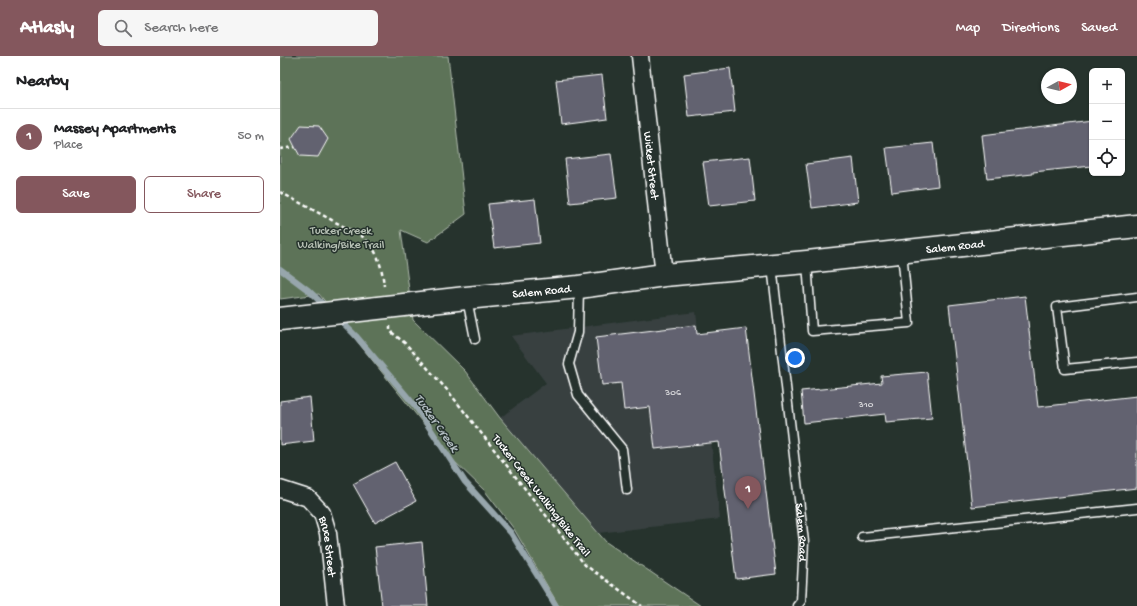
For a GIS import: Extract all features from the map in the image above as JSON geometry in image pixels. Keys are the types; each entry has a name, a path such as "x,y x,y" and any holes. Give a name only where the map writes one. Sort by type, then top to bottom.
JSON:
{"main road":[{"name":"Salem Road","path":"280,319 579,287 664,275 807,262 1137,226"}],"street":[{"name":"Wicket Street","path":"640,56 664,275"},
{"name":"Bruce Street","path":"280,489 308,498 322,513 328,533 336,606"}],"lane":[{"path":"807,262 812,331 909,323 902,252"},
{"name":"Salem Road","path":"772,265 804,542 801,601 797,606"},
{"path":"579,287 578,332 569,364 578,396 622,449 627,490"},
{"path":"466,298 474,339"},
{"path":"1137,298 1057,307 1065,369 1137,362"},
{"path":"862,537 1137,508"}],"path":[{"path":"280,150 295,147"},
{"path":"280,192 368,241 375,250 378,258 385,287"},
{"name":"Tucker Creek Walking/Bike Trail","path":"390,331 406,344 448,391 585,565 642,606"}],"shaded area":[{"path":"696,312 720,519 598,533 500,418 546,383 511,336"}],"green space":[{"name":"Tucker Creek Walking/Bike Trail","path":"280,56 448,56 466,214 428,242 401,230 413,320 465,371 500,418 606,542 701,606 559,606 514,529 485,491 451,458 319,294 280,299"}],"building":[{"path":"730,68 735,112 689,117 684,74"},
{"path":"602,75 607,118 561,124 556,80"},
{"path":"1089,121 1089,166 1033,172 1033,174 987,179 982,135"},
{"path":"301,125 319,126 328,139 318,157 300,156 295,147 291,139"},
{"path":"933,143 938,186 892,192 886,148"},
{"path":"611,154 617,198 570,203 565,159"},
{"path":"750,157 755,201 709,206 703,162"},
{"path":"853,158 858,202 812,208 806,164"},
{"path":"535,199 540,243 494,248 488,204"},
{"path":"1025,296 1038,407 1137,396 1137,488 972,507 949,305"},
{"path":"696,325 697,334 746,328 776,574 736,579 719,442 655,449 650,407 624,410 621,383 602,385 596,337"},
{"path":"927,372 932,418 886,422 885,414 804,423 801,391 882,383 881,376"},
{"path":"310,397 314,441 280,445 280,401"},
{"path":"395,462 416,501 375,523 353,484"},
{"path":"422,542 428,606 382,606 375,547"}],"waterway":[{"name":"Tucker Creek","path":"280,269 308,290 328,309"},
{"name":"Tucker Creek","path":"338,318 356,336 416,407 465,482 511,533 556,606"}],"place":[{"name":"Massey Apartments","path":"748,509"}]}
